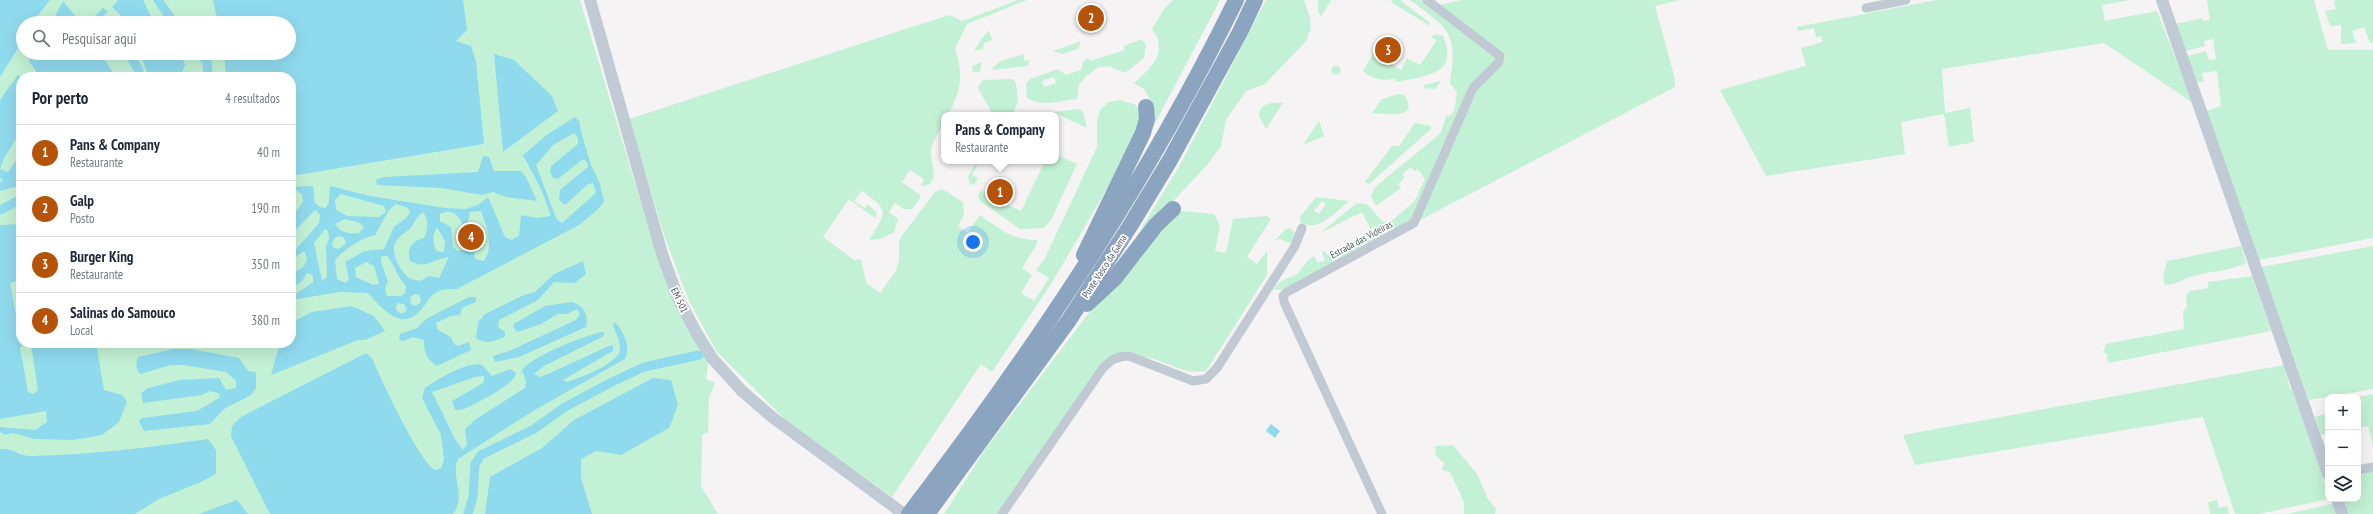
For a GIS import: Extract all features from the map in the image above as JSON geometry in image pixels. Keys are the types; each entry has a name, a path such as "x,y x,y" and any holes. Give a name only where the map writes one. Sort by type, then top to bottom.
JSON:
{"highway":[{"name":"Ponte Vasco da Gama","path":"927,514 945,478 1064,300 1157,150 1236,0"},
{"name":"Ponte Vasco da Gama","path":"909,514 945,478 1069,320 1170,160 1240,32 1255,0"},
{"path":"1064,300 1098,223 1143,133 1147,120 1146,107"},
{"path":"1069,320 1114,279 1156,225 1174,209"}],"main road":[{"name":"EM 501","path":"590,0 662,254 678,298 701,340 712,358 742,391 772,417 904,514"},
{"path":"2162,0 2325,466"},
{"path":"2338,502 2342,514"}],"street":[{"name":"Estrada das Videiras","path":"1382,514 1284,302 1283,296 1287,292 1414,223 1473,88 1498,62 1500,56 1427,0"},
{"path":"1866,8 1906,0"},
{"path":"1002,514 1102,368 1110,360 1120,356 1129,356 1193,380 1206,379 1217,368 1295,246 1302,228"},
{"path":"2361,469 2373,467"}],"green space":[{"path":"0,0 580,0 660,266 687,327 709,360 706,379 715,383 709,398 708,432 702,435 701,486 718,514 0,514"},
{"path":"1018,0 1027,0 967,24 955,49 960,67 960,83 956,98 950,112 941,112 941,126 932,145 931,155 934,173 932,181 929,185 921,186 924,179 910,170 902,182 920,195 920,198 912,209 904,209 895,203 889,212 898,219 894,232 880,239 869,240 882,217 883,212 877,203 862,191 854,201 865,208 868,204 877,213 875,218 849,199 823,237 854,260 861,259 866,283 880,293 896,271 899,261 899,242 903,234 935,192 942,189 963,202 964,215 958,226 967,233 980,215 1007,233 1029,240 1037,240 1037,244 1022,268 1032,275 1021,293 1034,301 1049,278 1036,270 1045,258 1097,147 1097,121 1100,110 1109,102 1120,100 1136,105 1139,112 1139,127 1121,165 1051,284 992,372 981,364 892,497 789,423 717,352 689,301 665,238 629,119 950,15 962,21"},
{"path":"1173,0 1220,0 1144,144 1152,104 1144,89 1134,83 1147,71 1156,59 1159,52 1159,45 1157,37 1152,29 1165,8"},
{"path":"1266,0 1304,0 1310,17 1311,28 1306,41 1265,84 1246,91 1226,120 1221,146 1207,165 1130,247 1180,165"},
{"path":"1318,0 1331,0 1321,17 1318,11"},
{"path":"1392,0 1400,0 1429,22 1430,26 1391,2"},
{"path":"1410,0 1424,0 1494,55 1496,59 1484,71 1410,221 1281,290 1274,289 1281,282 1299,272 1314,256 1318,263 1325,260 1322,252 1325,251 1327,255 1372,232 1362,212 1320,233 1357,203 1367,204 1382,221 1389,223 1414,202 1425,179 1418,169 1414,171 1411,167 1402,174 1405,178 1398,184 1401,188 1376,206 1371,196 1375,187 1441,132 1447,114 1448,117 1454,112 1457,92 1450,83 1453,53 1448,33 1434,18"},
{"path":"1462,0 1679,0 1655,6 1675,79 1675,87 1420,220 1418,218 1475,89 1504,62 1505,56 1439,5"},
{"path":"1936,0 2130,0 2102,5 2105,21 2157,11 2193,103 2104,43 1942,69 1945,113 1970,108 1974,142 1949,147 1944,114 1901,122 1905,154 1766,176 1720,90 1806,66 1801,48 1823,42 1821,36 1816,37 1814,28 1798,31 1797,27"},
{"path":"2207,0 2314,0 2328,50 2373,50 2373,238 2259,260 2206,111 2221,106 2217,71 2202,73 2204,82 2196,82 2187,56 2206,51 2209,60 2216,59 2213,39 2204,41 2205,46 2185,51 2176,24 2202,18 2203,21 2210,20"},
{"path":"2373,0 2373,43 2370,43 2364,27 2352,31 2356,43 2341,44 2341,25 2330,26 2325,11 2336,9 2334,1"},
{"path":"989,31 992,40 984,43 983,49 974,51 982,38"},
{"path":"1435,34 1443,36 1447,49 1447,59 1443,67 1436,72 1417,78 1396,82 1395,79 1386,80 1374,78 1363,71 1373,54 1401,70 1407,58 1420,65 1437,40 1431,37"},
{"path":"1142,39 1146,45 1144,58 1125,73 1109,66 1099,67 1085,77 1079,85 1077,99 1045,103 1033,101 1027,98 1026,84 1030,79 1058,69 1066,75 1081,70 1084,60 1089,58 1090,61 1125,50 1124,46","holes":["1054,77 1056,83 1044,87 1042,81"]},
{"path":"1081,41 1078,49 1063,54 1053,51"},
{"path":"1024,54 1024,60 1030,61 1027,66 992,70 994,66 1006,59"},
{"path":"982,62 980,72 973,72 972,66"},
{"path":"1334,66 1338,66 1340,70 1338,74 1334,74 1332,72 1332,68"},
{"path":"1013,79 1016,83 1018,101 1013,112 991,112 978,88 983,80"},
{"path":"1441,81 1435,89 1424,88 1424,85"},
{"path":"1398,94 1404,95 1408,103 1408,108 1405,112 1399,114 1372,113 1382,99"},
{"path":"1271,103 1283,103 1266,129 1259,116 1261,108"},
{"path":"1079,109 1083,112 1087,128 1059,115 1059,112 1053,112"},
{"path":"1319,121 1324,136 1303,145"},
{"path":"1415,123 1431,126 1431,129 1369,184 1365,182 1392,146 1399,146"},
{"path":"1059,156 1077,164 1051,220 1044,228 1020,229 980,201 978,195 981,189 983,193 1002,200 1002,202 1021,211 1044,164 1059,164"},
{"path":"975,164 978,164 972,175 978,178 974,185 970,184 968,177"},
{"path":"1316,197 1349,201 1333,215 1320,223 1307,225 1300,222 1300,217","holes":["1322,201 1326,204 1319,214 1314,211"]},
{"path":"1182,211 1214,214 1220,226 1215,251 1226,253 1233,219 1266,216 1271,219 1247,257 1257,264 1267,251 1267,275 1206,371 1198,372 1184,370 1145,357 1130,357 1110,360 1002,514 944,514 984,451 1095,305 1173,215"},
{"path":"1290,228 1296,234 1292,244 1280,239 1275,240 1286,229"},
{"path":"2241,246 2246,263 2234,268 2200,274 2174,284 2165,285 2163,277 2167,261"},
{"path":"2373,246 2373,389 2344,394 2325,394 2325,397 2309,400 2261,267"},
{"path":"2252,276 2271,331 2108,363 2107,354 2103,352 2106,344 2184,329 2183,311 2187,307 2186,295 2191,291 2208,288 2208,282"},
{"path":"2284,365 2290,389 2292,389 2325,483 2325,500 2259,514 2235,514 2203,417 1915,465 1903,435"},
{"path":"2373,394 2373,447 2368,426 2361,427 2361,396"},
{"path":"2325,414 2325,434 2321,435 2315,417"},
{"path":"1453,445 1477,474 1488,499 1496,509 1495,514 1464,514 1464,502 1450,472 1442,470 1444,463 1435,454 1436,446"},
{"path":"2373,471 2373,514 2347,514 2342,502 2361,502 2361,473"},
{"path":"2217,500 2219,508 2227,506 2229,514 2210,514 2208,502"},
{"path":"2332,504 2336,514 2287,514"}],"water":[{"path":"0,0 50,0 37,16 16,16 16,51 0,77"},
{"path":"118,0 143,0 151,16 122,16 112,7"},
{"path":"213,0 463,0 467,30 456,41 471,46 476,61 484,144 296,175 296,72 226,72 225,60 296,60 296,16 216,16"},
{"path":"63,1 75,16 55,16"},
{"path":"103,8 108,11 104,16 95,16"},
{"path":"494,54 514,60 552,96 558,111 503,152"},
{"path":"105,60 113,72 37,72 29,61"},
{"path":"143,60 182,60 185,64 183,72 147,72"},
{"path":"16,78 16,139 4,158 0,169 0,100"},
{"path":"575,117 579,121 591,165 600,184 604,202 596,211 579,225 457,289 439,291 430,297 420,311 413,317 405,319 391,315 368,293 340,292 296,299 296,294 313,282 313,275 307,273 302,281 296,285 296,271 305,265 307,258 304,251 296,257 296,249 319,223 320,215 315,210 296,230 296,211 303,202 302,194 296,190 296,187 313,186 315,203 320,207 326,208 329,202 330,186 370,196 445,208 466,209 478,205 488,197 505,237 511,240 519,236 521,215 537,218 551,216 542,191 523,155 548,134","holes":["574,133 578,138 578,144 551,166 550,172 553,178 558,179 583,159 587,162 588,167 560,190 559,200 565,205 588,184 593,183 596,193 562,223 556,218 536,165 553,145","341,194 384,206 386,212 379,217 347,216 336,210 335,200","396,204 406,207 410,211 407,217 394,227 384,249 365,251 345,262 349,279 346,283 337,279 335,260 354,244 375,235 389,210","448,211 458,216 469,243 466,250 457,251 453,246 451,227 440,221 440,214","481,211 487,230 489,243 489,250 484,261 475,259 468,221 470,212","423,212 427,221 427,228 424,238 416,241 411,246 409,252 410,261 425,264 449,257 439,278 429,276 420,281 410,278 402,271 395,257 394,248 396,241 400,236 412,226","345,219 360,223 364,227 359,233 348,233 342,231 335,224","437,227 445,241 444,252 436,251 434,242 435,230","325,229 328,231 329,238 326,247 327,277 322,281 314,243","339,236 344,238 346,243 339,249 334,248 332,243 335,238","382,256 387,256 392,263 400,279 406,286 405,293 401,296 387,296 385,288 388,281 381,262","366,262 374,266 379,284 373,285 356,277 355,268","415,294 420,295 421,302 416,306 411,304 410,297","398,303 404,304 407,310 402,314 397,311 396,306"]},
{"path":"483,156 489,157 494,171 521,171 526,177 537,201 506,197 493,192 482,195 441,188 377,185 376,180 384,177 478,172"},
{"path":"16,160 16,186 0,191 0,182 3,181 0,178 0,169 8,172"},
{"path":"16,224 16,281 10,283 16,316 16,348 20,348 28,392 33,394 38,390 31,348 97,348 104,390 122,395 127,402 119,422 102,435 73,440 35,439 13,433 5,435 0,432 0,427 35,430 47,422 46,411 0,419 0,225"},
{"path":"583,261 586,274 575,283 554,282 538,300 499,320 498,327 505,332 505,337 487,342 476,338 478,322 485,314 524,295 535,292 554,274"},
{"path":"469,297 476,297 476,302 462,308 460,315 451,316 436,323 438,330 451,337 454,344 458,346 469,342 471,350 437,366 430,361 426,355 424,340 413,337 403,341 399,340 400,334 417,328 426,319"},
{"path":"572,302 580,306 585,312 587,319 586,327 519,357 495,362 493,356 509,351 576,320 580,314 577,309 567,314 558,314 539,325 517,332 513,327 515,323 545,306"},
{"path":"351,306 374,316 385,331 365,340 358,340 271,375 279,348 296,348 296,320 312,312"},
{"path":"615,322 626,340 627,354 625,359 533,411 458,459 456,472 459,500 453,514 270,514 231,436 232,426 241,417 366,353 372,358 411,438 421,454 436,470 441,468 444,460 441,435 422,398 425,388 437,380 469,365 482,365 492,376 510,369 516,373 514,378 509,383 461,410 455,410 452,401 484,382 484,376 475,377 432,392 455,439 463,450 467,444 465,429 476,419 525,388 526,381 522,370 536,359 573,341 603,332 605,334 602,337 544,366 534,374 540,377 613,345 613,351 563,380 567,382 596,370 616,358 620,350 620,346 613,325"},
{"path":"174,349 191,349 239,358 248,371 256,372 256,388 251,395 224,409 210,424 144,431 139,421 142,418 197,411 219,398 220,394 210,391 202,395 143,403 141,393 148,388 180,380 219,378 226,390 236,388 236,381 226,372 183,365 171,365 140,374 138,372 136,366 138,357"},
{"path":"653,378 671,380 678,405 669,428 621,455 596,451 581,459 581,478 592,514 485,514 490,477 542,448 574,420"},
{"path":"1271,424 1280,431 1275,438 1266,431"},
{"path":"208,439 216,450 216,474 201,482 159,499 135,514 0,514 0,449 10,450 28,456 76,454"},
{"path":"237,500 248,514 199,514"}],"waterway":[{"path":"158,0 169,16"},
{"path":"133,60 139,72"},
{"path":"205,60 207,62 208,72"},
{"path":"0,210 16,202"},
{"path":"468,514 473,497 475,464 481,455 534,429 565,407 644,367 699,355"}],"place":[{"name":"Galp","path":"1091,18"},
{"name":"Burger King","path":"1388,50"},
{"name":"Pans & Company","path":"1000,192"},
{"name":"Salinas do Samouco","path":"471,237"}]}
